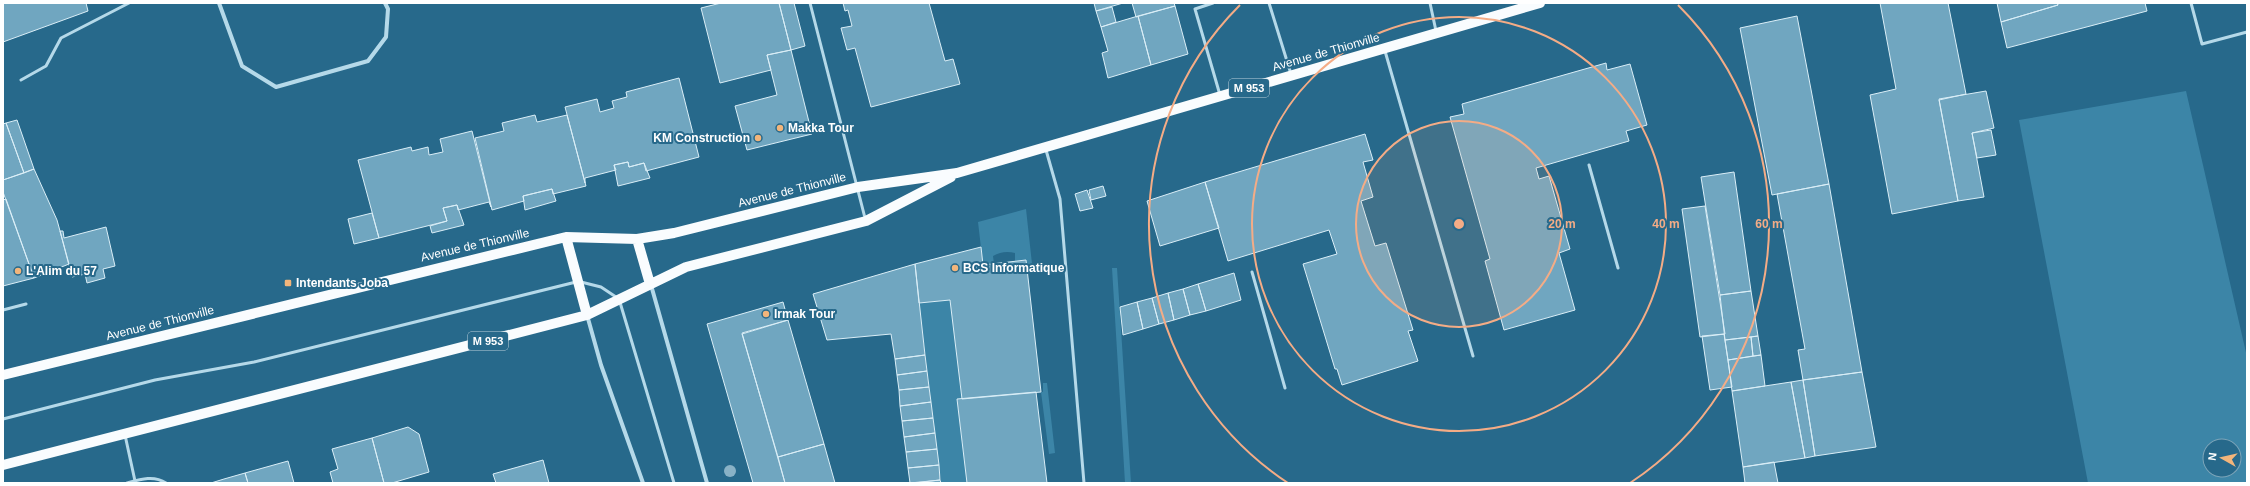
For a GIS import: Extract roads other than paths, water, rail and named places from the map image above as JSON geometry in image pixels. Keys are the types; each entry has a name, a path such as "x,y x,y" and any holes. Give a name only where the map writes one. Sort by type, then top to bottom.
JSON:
{"main road":[{"name":"Avenue de Thionville","path":"3,375 566,237 637,239 681,231 858,187 957,174 1540,3"},
{"name":"Avenue de Thionville","path":"3,465 125,435 587,315 686,267 866,220 957,174"},
{"path":"566,237 587,315"},
{"path":"637,239 650,284"}],"street":[{"path":"219,3 242,66 276,86 368,61 386,37 388,9 385,3"},
{"path":"650,284 707,483"},
{"path":"587,315 601,365 643,483"}],"lane":[{"path":"21,80 46,66 61,38 129,3"},
{"path":"810,3 866,220"},
{"path":"1213,3 1195,9 1220,97"},
{"path":"1269,3 1291,76"},
{"path":"1430,3 1436,33"},
{"path":"2191,3 2202,44 2247,32"},
{"path":"1384,49 1474,356"},
{"path":"1046,148 1060,199 1084,483"},
{"path":"1588,165 1618,268"},
{"path":"1252,272 1285,388"},
{"path":"3,419 154,380 254,362 578,282 601,287 619,299 637,354 674,483"},
{"path":"3,310 26,304"},
{"path":"125,435 135,481"},
{"path":"127,483 146,478 160,479 166,483"}],"place":[{"name":"Makka Tour","path":"780,128"},
{"name":"KM Construction","path":"758,138"},
{"name":"BCS Informatique","path":"955,268"},
{"name":"L'Alim du 57","path":"18,271"},
{"name":"Intendants Joba","path":"288,283"},
{"name":"Irmak Tour","path":"766,314"}]}
